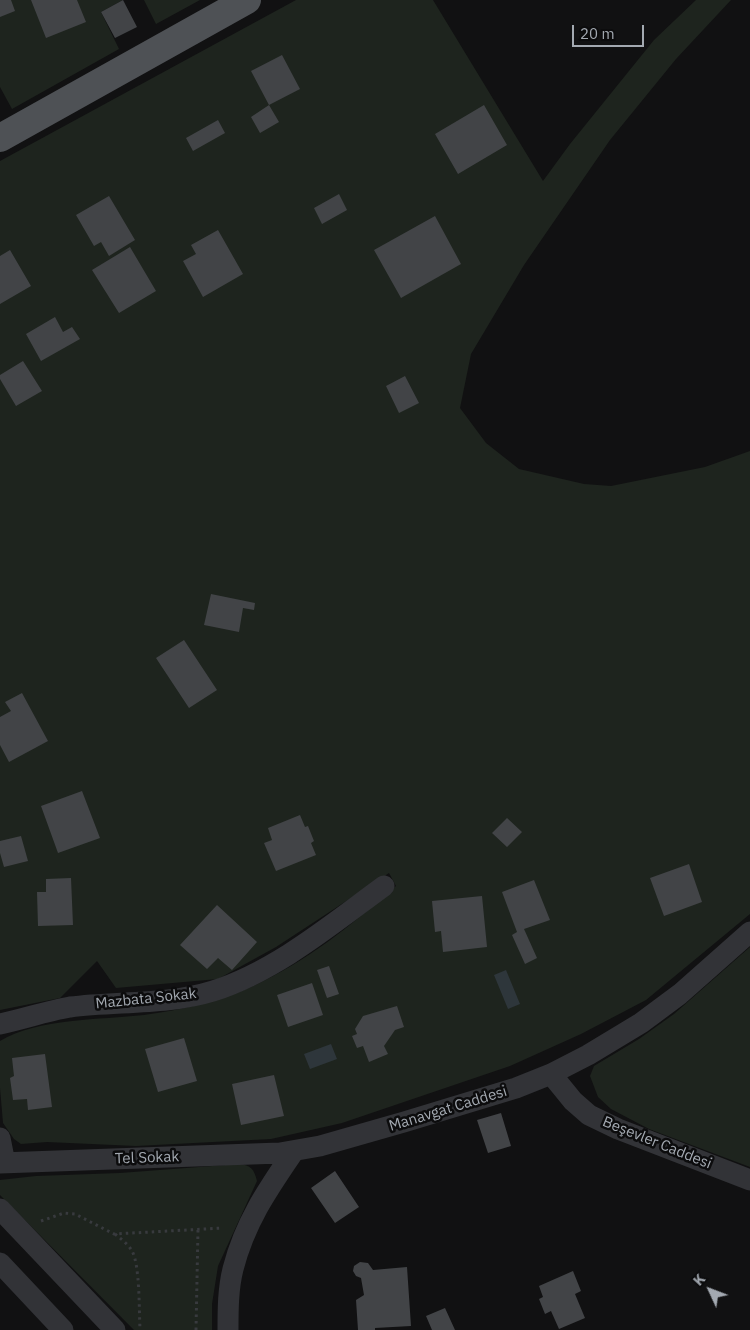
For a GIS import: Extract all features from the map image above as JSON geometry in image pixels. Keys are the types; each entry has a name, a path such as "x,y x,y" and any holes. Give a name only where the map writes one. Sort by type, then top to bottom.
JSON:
{"main road":[{"path":"0,138 247,0"}],"street":[{"name":"Mazbata Sokak","path":"0,1024 69,1007 185,997 213,991 247,978 299,947 384,886"},
{"name":"Manavgat Caddesi","path":"294,1151 320,1146 404,1122 516,1088 551,1074 641,1023 680,994 750,932"},
{"name":"Beşevler Caddesi","path":"551,1074 573,1101 589,1115 618,1129 750,1180"},
{"path":"0,1138 3,1163"},
{"name":"Tel Sokak","path":"3,1163 294,1151"},
{"path":"228,1330 228,1300 232,1270 246,1228 262,1198 294,1151"},
{"path":"0,1209 115,1330"},
{"path":"0,1263 63,1330"}],"path":[{"path":"20,1230 53,1216 64,1213 75,1214 114,1234 127,1244 133,1252 137,1264 140,1330"},
{"path":"114,1234 214,1227 246,1228"},
{"path":"196,1330 198,1229"}],"shaded area":[{"path":"0,0 123,0 101,12 119,49 12,109 0,87"},
{"path":"144,0 200,0 156,24"},
{"path":"296,0 433,0 543,181 570,144 654,40 696,0 731,0 676,59 610,140 524,265 471,354 460,408 486,443 519,469 584,484 611,486 705,467 750,451 750,914 646,1000 581,1034 510,1066 342,1123 271,1139 136,1146 47,1142 21,1144 14,1139 3,1123 0,1088 0,1041 15,1033 51,1024 144,1015 185,1008 225,997 251,987 309,955 345,929 396,886 389,873 276,947 218,979 116,988 97,961 60,998 0,1010 0,161"},
{"path":"750,947 750,1167 649,1129 611,1109 598,1097 590,1076 594,1066 639,1039 674,1014"},
{"path":"506,970 520,1004 508,1009 494,975"},
{"path":"331,1044 337,1059 310,1069 304,1054"},
{"path":"239,1164 251,1168 255,1173 257,1181 218,1266 212,1304 212,1330 134,1330 0,1195 0,1180 36,1176 120,1173"}],"building":[{"path":"0,0 11,0 15,11 0,17"},
{"path":"31,0 77,0 86,22 46,38"},
{"path":"123,0 137,27 115,38 101,12"},
{"path":"282,55 300,89 269,105 251,71"},
{"path":"269,105 279,122 260,133 251,117"},
{"path":"484,105 507,145 458,174 435,134"},
{"path":"218,120 225,133 193,151 186,138"},
{"path":"339,194 347,210 322,224 314,208"},
{"path":"109,196 135,240 109,256 101,242 94,246 76,215"},
{"path":"435,216 461,264 401,298 374,250"},
{"path":"218,230 243,274 203,297 183,261 196,254 191,245"},
{"path":"130,247 156,291 119,313 92,270"},
{"path":"10,250 31,286 0,304 0,256"},
{"path":"55,317 63,332 72,327 80,339 41,361 26,334"},
{"path":"23,361 42,391 16,406 0,379 0,375"},
{"path":"405,376 419,403 399,413 386,386"},
{"path":"211,594 255,603 254,610 243,608 239,632 204,625"},
{"path":"184,640 217,690 189,708 156,658"},
{"path":"22,693 48,741 9,762 0,745 0,717 11,711 5,702"},
{"path":"82,791 100,838 58,853 41,806"},
{"path":"300,815 305,827 308,826 314,841 311,843 316,855 276,871 264,843 272,840 268,828"},
{"path":"507,818 522,832 507,847 492,833"},
{"path":"21,836 28,861 4,867 0,853 0,841"},
{"path":"689,864 702,902 664,916 650,878"},
{"path":"71,878 73,925 38,926 37,892 46,892 46,879"},
{"path":"534,880 550,920 524,929 537,958 525,964 512,935 517,932 502,892"},
{"path":"482,896 487,947 443,952 441,931 435,932 432,901"},
{"path":"217,905 257,942 232,970 218,958 207,969 180,945"},
{"path":"329,966 339,994 327,998 317,970"},
{"path":"312,983 323,1015 288,1027 277,995"},
{"path":"397,1006 404,1027 395,1030 384,1046 388,1054 369,1062 363,1046 357,1048 352,1036 357,1034 355,1029 363,1016"},
{"path":"184,1038 197,1081 158,1092 145,1049"},
{"path":"45,1054 52,1107 28,1110 27,1099 13,1100 10,1078 14,1076 12,1058"},
{"path":"274,1075 284,1116 241,1125 232,1084"},
{"path":"501,1113 511,1146 488,1153 477,1120"},
{"path":"335,1171 359,1207 335,1223 311,1188"},
{"path":"360,1262 368,1263 373,1270 407,1267 411,1326 358,1330 356,1300 364,1295 361,1278 356,1276 353,1271 354,1266"},
{"path":"573,1271 581,1291 575,1294 585,1318 559,1329 551,1311 545,1314 539,1299 543,1297 539,1286"},
{"path":"445,1308 455,1330 432,1330 426,1316"}]}
